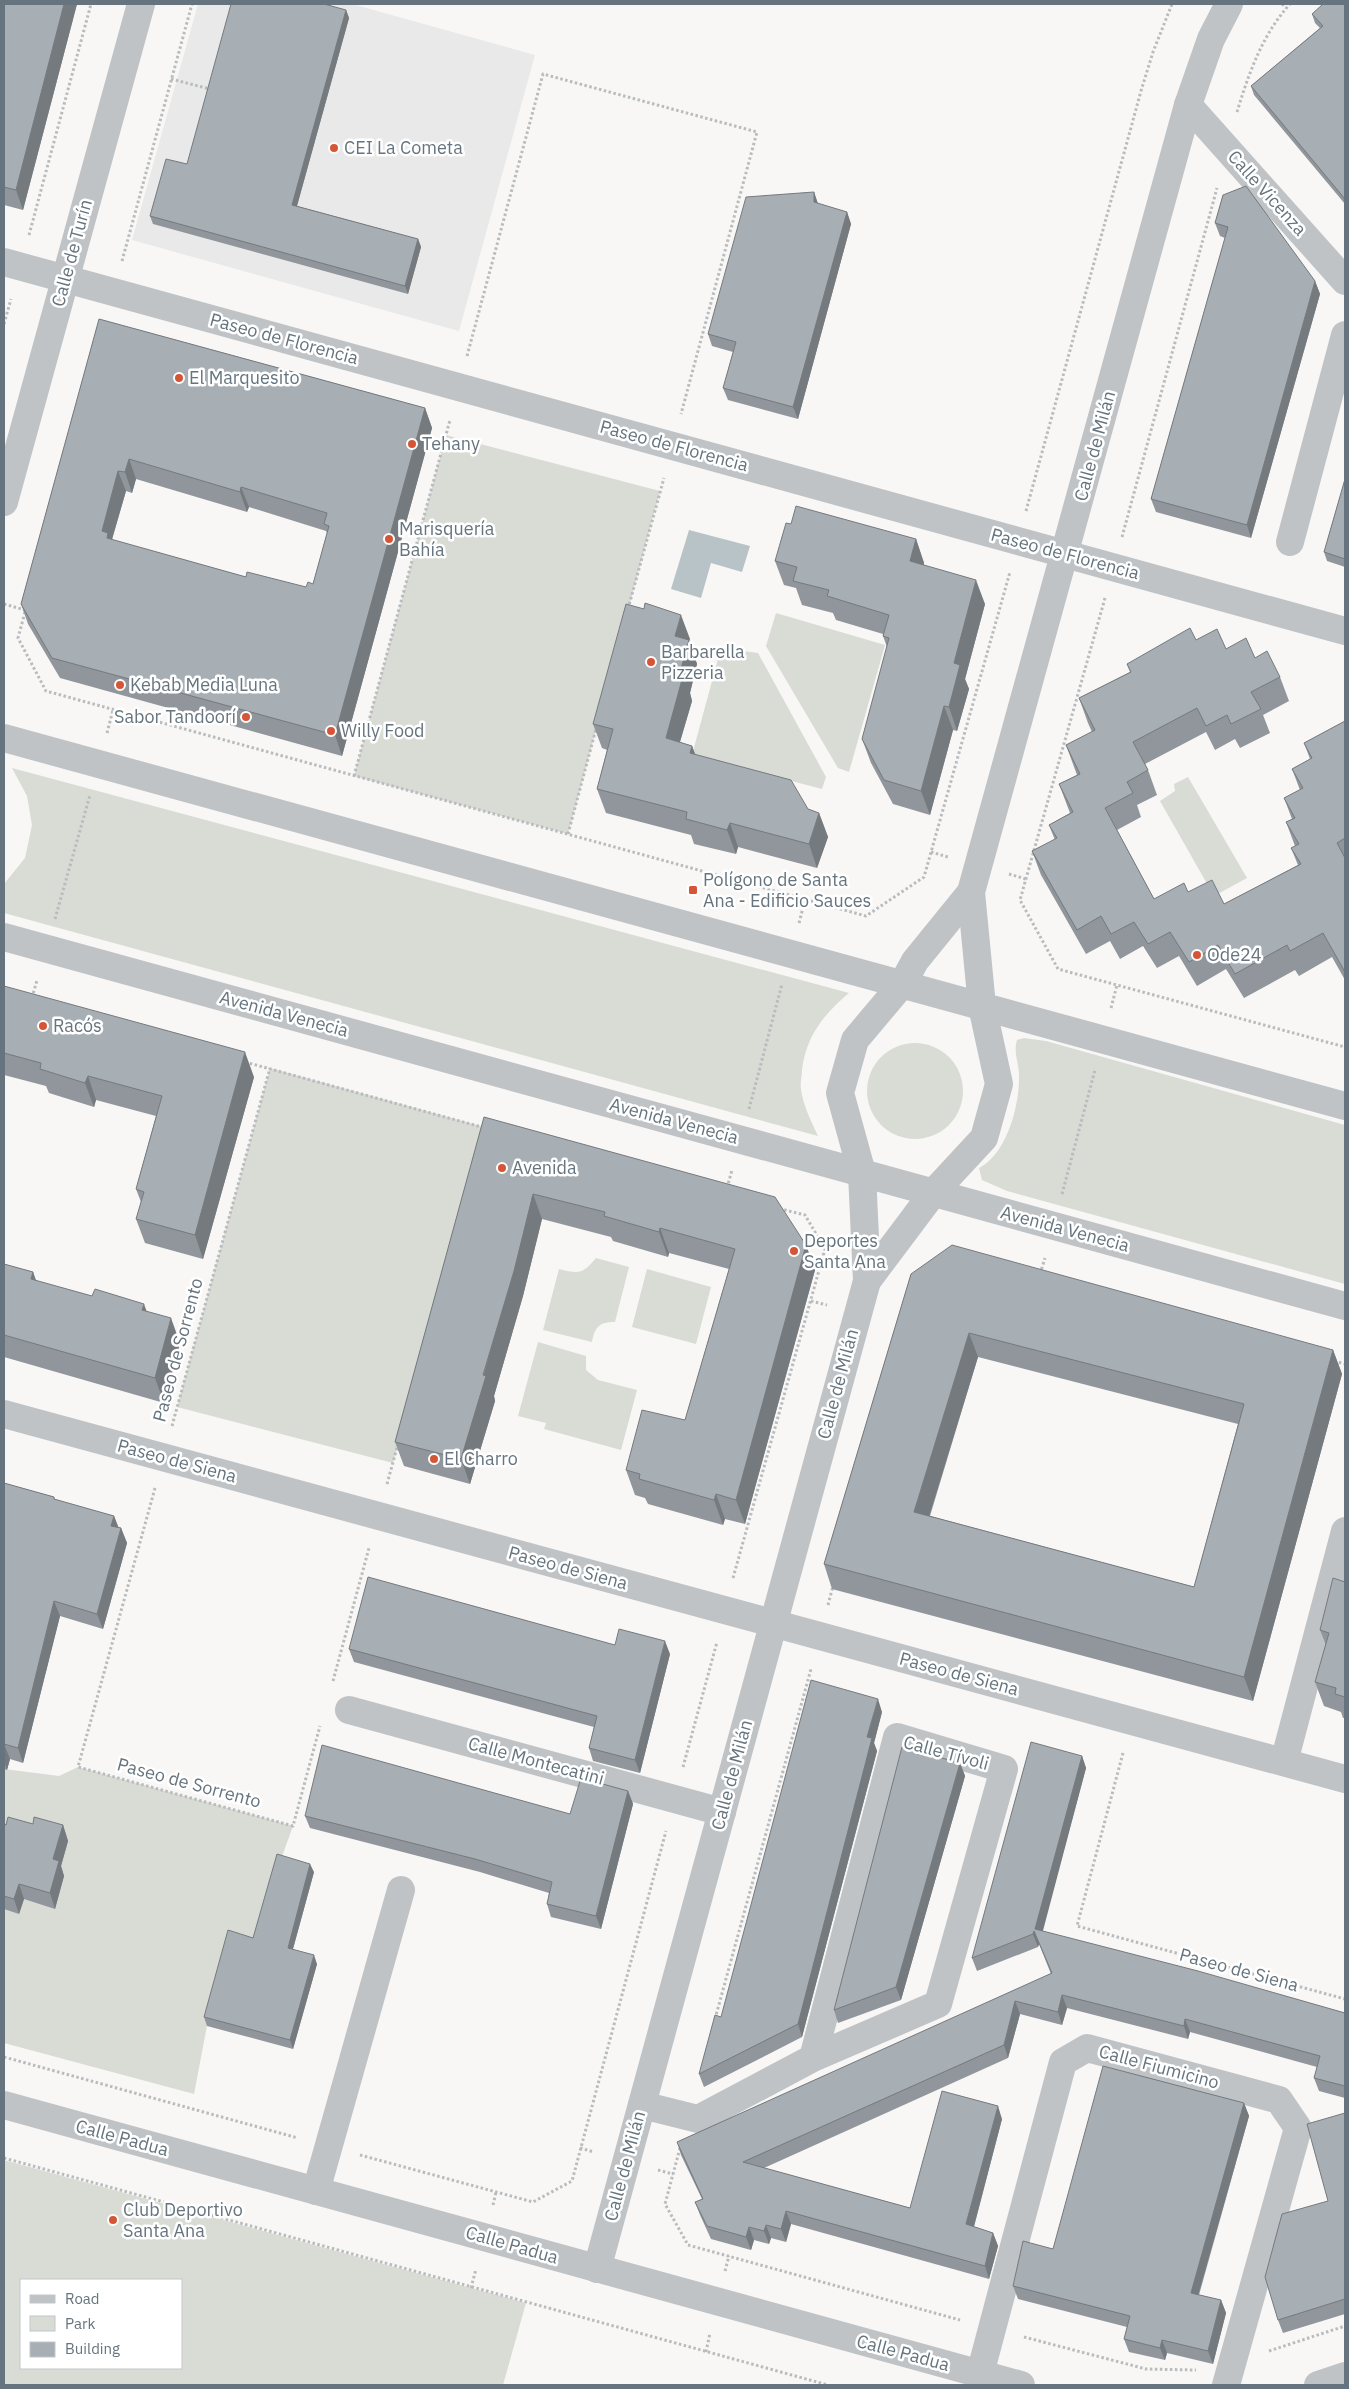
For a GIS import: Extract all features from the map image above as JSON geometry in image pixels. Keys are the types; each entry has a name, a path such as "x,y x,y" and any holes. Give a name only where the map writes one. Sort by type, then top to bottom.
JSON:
{"street":[{"name":"Calle de Turín","path":"4,502 141,4"},
{"name":"Calle de Milán","path":"867,1281 933,1193 984,1138 999,1084 982,1006 971,892 1066,554 1188,105 1211,39 1229,4"},
{"name":"Calle Vicenza","path":"1188,105 1345,281"},
{"name":"Paseo de Florencia","path":"12,264 1345,630"},
{"path":"1290,542 1345,335"},
{"path":"4,738 790,954 903,983 1345,1106"},
{"name":"Calle de Milán","path":"597,2269 867,1281 862,1173 840,1093 856,1040 903,983 915,961 971,892"},
{"name":"Avenida Venecia","path":"4,937 1345,1306"},
{"name":"Paseo de Siena","path":"4,1414 1345,1779"},
{"path":"1284,1762 1345,1531"},
{"name":"Calle Montecatini","path":"350,1710 722,1812"},
{"name":"Calle Tívoli","path":"642,2105 698,2119 813,2058 938,2004 1004,1769 897,1737 813,2058"},
{"path":"316,2191 401,1890"},
{"name":"Calle Fiumicino","path":"980,2374 1063,2062 1087,2048 1280,2100 1298,2128 1229,2374"},
{"name":"Calle Padua","path":"4,2105 1021,2385"},
{"path":"1318,2385 1345,2376"}],"path":[{"path":"4,324 12,264 91,4"},
{"path":"113,293 192,4"},
{"path":"28,601 18,638 46,691 866,916 924,877 1141,91 1153,52 1172,4"},
{"path":"1282,4 1286,8"},
{"path":"1290,4 1267,34 1255,58 1235,118 1114,567 1020,900 1058,969 1345,1047"},
{"path":"172,79 213,90"},
{"path":"4,604 26,610"},
{"path":"31,1003 113,710"},
{"path":"726,1194 805,900"},
{"path":"1039,1279 1104,1040 1117,985"},
{"path":"241,1061 494,1130"},
{"name":"Paseo de Sorrento","path":"270,1068 78,1767 293,1826 322,1722"},
{"path":"482,1137 484,1128"},
{"path":"4,2056 533,2202 572,2181 725,1610 825,1249 804,1215 778,1208"},
{"path":"1333,1361 1345,1364"},
{"path":"332,1684 400,1434"},
{"path":"714,2022 835,1579"},
{"name":"Paseo de Siena","path":"1132,1721 1077,1926 1345,1999"},
{"path":"688,2117 665,2204 688,2245 1146,2369 1229,2374 1345,2326"},
{"path":"4,2158 828,2385"}],"shaded area":[{"name":"CEI La Cometa","path":"198,4 352,4 535,55 459,331 132,240"},
{"path":"689,530 750,546 742,572 711,563 701,598 671,589"}],"green space":[{"path":"446,435 660,491 568,834 354,776"},
{"path":"776,613 885,645 849,772 838,768 766,646"},
{"path":"721,648 758,653 826,777 822,789 692,755"},
{"path":"12,768 849,993 824,1018 812,1036 804,1058 801,1084 802,1095 818,1136 4,913 4,884 25,858 32,825 27,796"},
{"path":"1188,777 1247,878 1214,896 1160,801 1175,791 1174,784"},
{"path":"1024,1038 1046,1041 1345,1125 1345,1284 1007,1191 982,1180 979,1168 997,1152 1010,1127 1019,1087 1016,1044 1017,1040"},
{"path":"915,1043 933,1047 949,1057 959,1073 963,1091 959,1109 949,1125 933,1135 915,1139 897,1135 881,1125 871,1109 867,1091 871,1073 881,1057 897,1047"},
{"path":"270,1068 484,1127 393,1463 177,1407"},
{"path":"596,1258 629,1267 615,1322 601,1324 596,1329 592,1342 543,1330 559,1269 571,1272 584,1270"},
{"path":"647,1269 711,1287 696,1344 632,1327"},
{"path":"538,1342 586,1356 586,1370 598,1380 637,1390 621,1450 544,1429 546,1423 518,1416"},
{"path":"78,1767 293,1826 280,1862 256,1947 207,2026 194,2094 4,2043 4,1769 59,1776"},
{"name":"Club Deportivo Santa Ana","path":"4,2160 526,2303 503,2385 4,2385"}],"building":[{"path":"4,4 64,4 16,190 4,187"},
{"path":"231,4 324,4 346,10 292,205 418,239 405,286 150,216 166,159 187,164"},
{"path":"1323,4 1345,4 1345,199 1251,86 1323,26 1312,14"},
{"path":"1246,186 1315,281 1247,525 1151,499 1228,227 1215,223 1223,195"},
{"path":"814,192 814,202 847,212 793,407 723,388 736,342 708,334 746,197"},
{"path":"99,319 425,408 335,735 52,658 21,604","holes":["129,459 240,492 241,487 327,513 324,524 329,526 313,584 308,582 306,587 247,572 246,577 107,538 108,533 102,531 118,471 125,472"]},
{"path":"1345,479 1345,559 1324,552"},
{"path":"796,506 916,539 910,561 976,580 954,663 960,665 949,707 944,706 921,791 884,780 862,739 889,638 883,636 889,615 827,596 829,590 793,581 797,567 775,561 786,523 791,524"},
{"path":"645,603 681,615 675,636 689,640 679,676 683,676 666,738 692,746 690,753 791,780 808,809 819,813 809,844 730,823 727,830 686,819 687,812 597,789 613,729 593,724 626,604 644,609"},
{"path":"1190,628 1196,640 1217,629 1226,649 1246,638 1255,658 1267,651 1280,677 1251,692 1261,709 1231,724 1227,715 1206,726 1197,708 1133,742 1148,770 1127,782 1133,793 1105,808 1154,899 1184,883 1188,892 1212,880 1224,904 1301,864 1291,848 1299,844 1286,822 1295,818 1284,798 1303,788 1292,769 1312,758 1304,743 1345,721 1345,838 1337,843 1345,858 1345,972 1323,933 1290,951 1287,945 1235,974 1218,945 1189,962 1170,932 1148,944 1134,922 1111,934 1101,916 1077,930 1032,851 1057,838 1049,825 1073,812 1059,784 1080,774 1066,745 1095,730 1079,698 1131,672 1127,664"},
{"path":"4,986 245,1052 195,1235 136,1219 144,1192 136,1189 162,1096 88,1076 85,1083 40,1069 41,1063 4,1053"},
{"path":"484,1117 775,1197 806,1245 736,1500 716,1494 714,1500 639,1479 640,1474 626,1470 642,1410 685,1420 735,1249 660,1228 659,1232 604,1216 605,1212 533,1194 514,1271 483,1375 486,1376 461,1459 395,1442"},
{"path":"952,1245 1333,1350 1244,1677 824,1564 911,1274","holes":["969,1333 1244,1404 1194,1587 914,1512"]},
{"path":"4,1264 33,1272 31,1279 92,1296 95,1289 144,1304 142,1310 171,1318 155,1378 4,1335"},
{"path":"4,1483 114,1516 111,1526 121,1528 97,1614 54,1601 18,1748 4,1744"},
{"path":"368,1577 615,1645 619,1629 665,1641 635,1760 589,1748 597,1716 349,1649"},
{"path":"1333,1578 1345,1582 1345,1697 1335,1694 1336,1688 1315,1682 1329,1633 1320,1630"},
{"path":"811,1680 878,1699 867,1737 872,1738 798,2024 699,2074 715,2015 721,2017"},
{"path":"1031,1742 1082,1756 1035,1929 1198,1971 1345,2013 1345,2086 1314,2078 1320,2056 1185,2019 1184,2026 1062,1995 1058,2012 1015,2001 1004,2045 743,2162 910,2208 942,2091 998,2106 966,2224 993,2233 985,2266 786,2211 781,2229 766,2225 764,2231 749,2227 746,2237 707,2226 695,2202 703,2199 677,2142 1052,1973 1034,1931 1033,1934 972,1958"},
{"path":"322,1745 570,1814 581,1778 628,1791 596,1916 547,1904 552,1882 475,1859 305,1816"},
{"path":"902,1747 960,1763 896,1987 834,2010"},
{"path":"8,1817 33,1824 34,1817 63,1825 53,1859 59,1861 50,1893 19,1884 14,1899 4,1896 4,1824 6,1825"},
{"path":"277,1854 310,1864 288,1948 314,1955 290,2040 204,2017 228,1930 253,1938"},
{"path":"1103,2066 1244,2103 1191,2293 1221,2300 1208,2351 1162,2340 1160,2348 1124,2339 1130,2316 1013,2286 1023,2241 1053,2249"},
{"path":"1345,2113 1345,2299 1278,2320 1265,2277 1282,2214 1328,2201 1307,2124"}],"place":[{"name":"CEI La Cometa","path":"334,148"},
{"name":"El Marquesito","path":"179,378"},
{"name":"Tehany","path":"412,444"},
{"name":"Marisquería Bahía","path":"389,539"},
{"name":"Barbarella Pizzeria","path":"651,662"},
{"name":"Kebab Media Luna","path":"120,685"},
{"name":"Sabor Tandoorí","path":"246,717"},
{"name":"Willy Food","path":"331,731"},
{"name":"Polígono de Santa Ana - Edificio Sauces","path":"693,890"},
{"name":"Ode24","path":"1197,955"},
{"name":"Racós","path":"43,1026"},
{"name":"Avenida","path":"502,1168"},
{"name":"Deportes Santa Ana","path":"794,1251"},
{"name":"El Charro","path":"434,1459"},
{"name":"Club Deportivo Santa Ana","path":"113,2220"}]}
